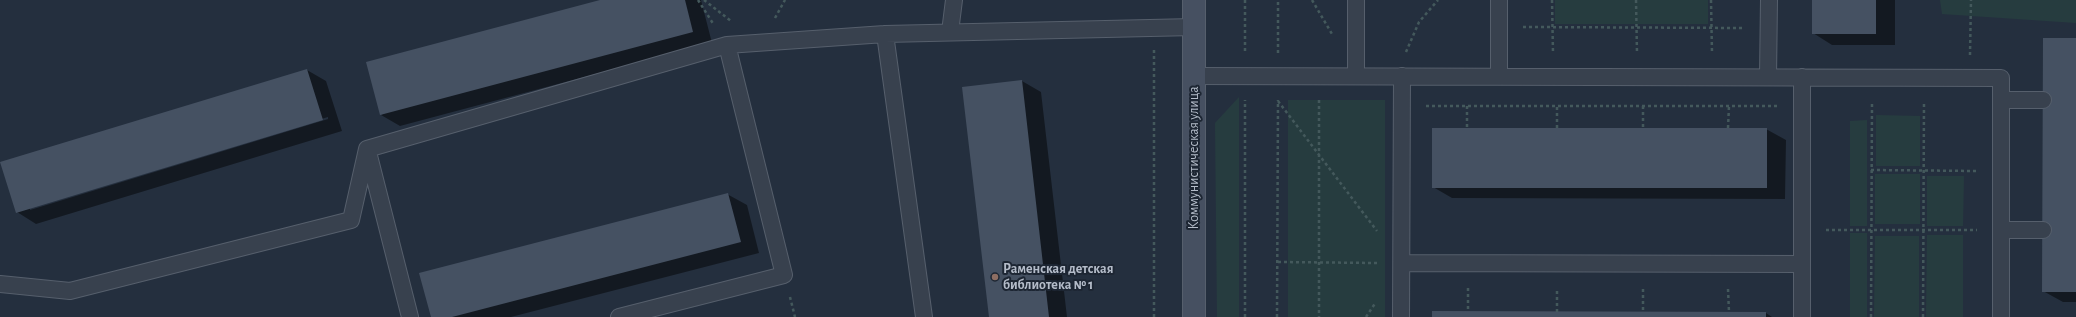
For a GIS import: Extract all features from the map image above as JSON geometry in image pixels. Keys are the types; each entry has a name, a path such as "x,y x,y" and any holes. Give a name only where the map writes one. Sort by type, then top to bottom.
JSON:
{"main road":[{"name":"Коммунистическая улица","path":"1194,0 1194,317"}],"lane":[{"path":"950,32 954,0"},
{"path":"1356,0 1356,76"},
{"path":"1499,0 1499,76"},
{"path":"1768,77 1769,0"},
{"path":"367,149 727,45 885,34 1194,27"},
{"path":"885,34 924,317"},
{"path":"619,317 784,275 727,45"},
{"path":"1194,76 2001,78 2001,317"},
{"path":"1401,317 1402,76"},
{"path":"1802,77 1802,317"},
{"path":"2001,100 2043,100"},
{"path":"0,284 70,291 351,220 367,149"},
{"path":"367,149 410,317"},
{"path":"2001,230 2042,230"},
{"path":"1402,263 1802,264"}],"path":[{"path":"1245,0 1245,317"},
{"path":"1278,0 1278,317"},
{"path":"1402,76 1408,46 1419,22 1438,0"},
{"path":"1552,0 1553,77"},
{"path":"1636,0 1637,77"},
{"path":"1711,0 1713,77"},
{"path":"1970,78 1971,0"},
{"path":"1154,27 1154,317"},
{"path":"1499,27 1768,28"},
{"path":"1319,76 1319,317"},
{"path":"1871,317 1872,77"},
{"path":"1923,317 1923,170 1925,77"},
{"path":"1278,100 1402,263"},
{"path":"1402,106 1802,107"},
{"path":"1467,106 1468,128"},
{"path":"1557,106 1557,128"},
{"path":"1643,106 1643,128"},
{"path":"1728,106 1728,128"},
{"path":"1871,170 2001,171"},
{"path":"1802,230 2001,230"},
{"path":"1278,262 1402,263"},
{"path":"1468,288 1468,312"},
{"path":"1557,288 1557,312"},
{"path":"1643,289 1643,312"},
{"path":"1728,289 1728,312"}],"green space":[{"path":"1555,0 1708,0 1708,24 1555,24"},
{"path":"1940,0 2076,0 2076,23 1942,14"},
{"path":"1239,97 1239,317 1217,317 1215,123"},
{"path":"1288,100 1385,100 1385,317 1288,317"},
{"path":"1876,115 1920,116 1920,166 1876,166"},
{"path":"1867,120 1867,226 1850,226 1850,121"},
{"path":"1875,174 1920,174 1920,224 1875,224"},
{"path":"1927,176 1964,176 1963,226 1927,226"},
{"path":"1850,233 1867,233 1867,317 1850,317"},
{"path":"1927,235 1963,235 1963,317 1926,317"},
{"path":"1875,236 1919,236 1919,317 1874,317"}],"building":[{"path":"600,0 685,0 693,32 380,115 366,62"},
{"path":"1812,0 1876,0 1876,34 1812,34"},
{"path":"2043,38 2076,38 2076,292 2042,292"},
{"path":"307,69 323,120 16,213 0,162"},
{"path":"1022,80 1049,317 989,317 962,87"},
{"path":"1432,128 1767,128 1767,188 1432,188"},
{"path":"728,193 741,242 452,317 431,317 419,273"},
{"path":"1432,311 1766,312 1766,317 1432,317"}],"place":[{"name":"Раменская детская библиотека № 1","path":"995,277"}]}
